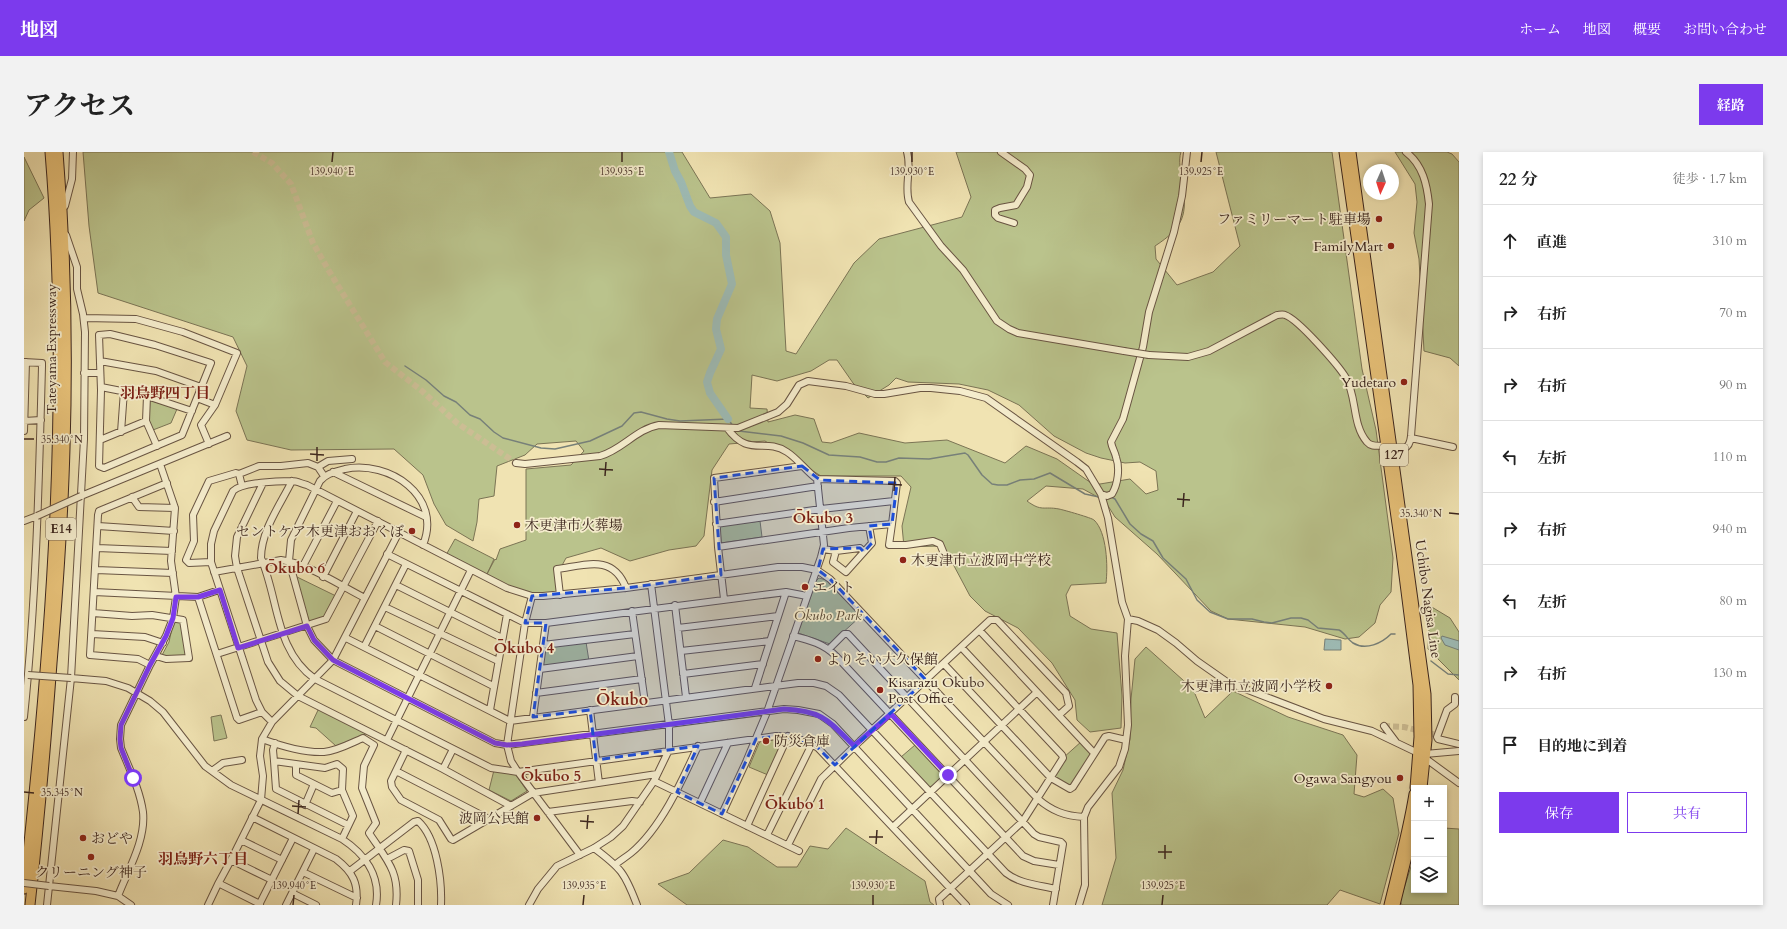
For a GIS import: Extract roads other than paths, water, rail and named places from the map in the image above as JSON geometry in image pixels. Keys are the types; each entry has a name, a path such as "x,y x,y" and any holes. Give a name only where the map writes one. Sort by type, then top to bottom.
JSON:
{"highway":[{"name":"Tateyama Expressway","path":"24,889 48,614 58,450 59,307 50,152"},
{"name":"Tateyama Expressway","path":"30,905 37,843 51,674 65,449 66,306 64,239 58,152"},
{"name":"Uchibo Nagisa Line","path":"1344,152 1390,447"},
{"name":"Uchibo Nagisa Line","path":"1351,152 1390,447 1418,685 1423,755 1422,785"},
{"name":"Uchibo Nagisa Line","path":"1416,785 1423,755"},
{"path":"1389,905 1406,838 1411,810"},
{"path":"1395,905 1411,841"}],"street":[{"path":"47,905 71,678 84,438 84,318 77,289 77,267 66,237 67,228 64,218 65,202 72,179 73,152"},
{"path":"907,152 909,160 906,194 909,202 941,246 963,270 997,321 1008,329 1018,333 1124,351 1188,357 1209,351 1276,315 1284,314 1296,321 1346,378 1352,393 1363,436 1367,443 1372,446 1390,447 1399,450 1406,448 1410,443 1411,438 1429,204 1423,174 1416,162 1406,152"},
{"path":"1001,152 1026,169 1030,175 1027,188 1016,205 995,210 995,214 998,218 1014,223"},
{"path":"1101,494 1107,496 1112,494 1115,488 1118,471 1117,458 1111,442 1125,412 1143,347 1149,312 1166,262 1182,196 1187,152"},
{"path":"84,318 136,319 183,332 237,352 215,405 201,425 209,444"},
{"path":"110,334 155,345 211,363 182,435 104,468 99,466 101,387 100,361 99,335 110,334"},
{"path":"100,361 156,371 202,387"},
{"path":"24,431 25,362 42,363 37,516 24,717"},
{"path":"84,373 100,373"},
{"path":"516,463 525,464 600,456 611,453 639,431 649,426 659,425 738,428 752,424 778,412 787,404 799,385 808,381 880,394 920,388 960,391 986,398 1057,446 1086,469 1101,494 1108,518 1122,602 1128,619 1125,656 1128,709 1126,740 1120,767 1088,806 1084,817 1085,885 1079,905"},
{"path":"101,387 147,396 192,411"},
{"path":"121,432 124,391"},
{"path":"147,396 146,422 157,446"},
{"path":"197,398 215,405"},
{"path":"24,421 41,420"},
{"path":"100,440 146,422"},
{"path":"727,428 737,440 750,446 773,446 787,452 817,479 895,481 897,483 889,545 906,545 933,541 940,544 947,561"},
{"path":"24,521 227,436"},
{"path":"1411,438 1453,447"},
{"path":"318,467 328,462 352,459"},
{"path":"211,562 190,563 186,560 194,541 193,515 209,481 236,472 239,474 259,466 281,466 308,463 318,467 324,476"},
{"path":"118,896 135,854 143,822 142,804 120,739 121,725 150,665 163,643 173,618 176,597 172,552 175,508 160,464"},
{"path":"724,599 714,502 714,478 802,466"},
{"path":"423,545 428,534 426,517 422,501 416,491 383,470 371,468 351,468 333,472 324,476 315,490 291,540 289,561 307,626 314,640 333,660 495,743 507,745 594,735 784,709 819,714 833,724 991,894 1008,905"},
{"path":"333,472 426,517"},
{"path":"239,474 242,486"},
{"path":"722,814 767,712 823,549 821,509 817,479"},
{"path":"292,481 265,536 261,549 261,558 287,646 294,659 304,671 315,679 491,768 518,772 776,736 788,736 812,744 835,765 966,905"},
{"path":"272,722 262,712 238,648 211,562 211,544 214,531 236,487 262,483 292,481 307,485 507,588 532,596 560,595 626,588 778,568 802,568 817,570 830,579 1038,799 1048,808 1060,813 1084,817"},
{"path":"150,665 138,660 92,657 90,655 99,511 167,483"},
{"path":"262,483 237,537 237,568 268,662 280,681 298,696 387,740 511,806"},
{"path":"714,502 818,486"},
{"path":"132,497 139,507 175,508"},
{"path":"303,566 336,501"},
{"path":"716,524 821,509 894,501"},
{"path":"323,577 357,511"},
{"path":"217,654 326,619 378,522"},
{"path":"718,547 822,532 892,524"},
{"path":"98,526 174,531"},
{"path":"836,551 833,562 846,572 872,543 869,526"},
{"path":"208,905 261,800 263,776 260,756 262,739 272,722 333,660 346,638 399,532"},
{"path":"97,548 172,552"},
{"path":"823,549 836,551 860,548 864,552"},
{"path":"387,554 525,622 546,622 786,592 807,596"},
{"path":"214,572 281,560 289,561 303,566 365,598"},
{"path":"364,647 406,564"},
{"path":"560,595 557,569 582,565 607,565 621,576 626,588"},
{"path":"96,570 173,573"},
{"path":"387,740 470,570"},
{"path":"529,905 538,889 557,866 594,848 611,837 623,826 654,781 669,750 669,725 652,584"},
{"path":"396,585 502,638"},
{"path":"94,592 198,597 220,590"},
{"path":"755,688 786,592"},
{"path":"532,596 525,622 507,745 511,761 518,772 580,855"},
{"path":"198,597 237,718 239,720 262,712"},
{"path":"675,605 686,697"},
{"path":"385,607 498,661"},
{"path":"632,611 645,703"},
{"path":"93,613 132,616 152,615 183,620 189,658 166,659 156,656"},
{"path":"490,710 507,614"},
{"path":"678,628 778,616"},
{"path":"1128,619 1138,621 1158,630 1176,643 1196,661 1234,685 1324,719 1372,731 1423,755 1459,783"},
{"path":"788,845 821,779 854,746 891,714 907,697 962,648 990,620 997,620 1066,693 1069,706 1059,715"},
{"path":"533,718 546,622"},
{"path":"375,626 494,686"},
{"path":"980,631 1036,693 1059,715 1094,753"},
{"path":"92,634 145,637 163,643"},
{"path":"543,645 635,634"},
{"path":"829,649 844,634 848,634 966,759 1034,834 1039,837 1062,842 1063,844 1053,905"},
{"path":"793,636 811,640 829,649 1006,836 1023,856 1034,861 1059,865"},
{"path":"346,638 510,721 776,685 814,683 826,686 839,695 873,729 1012,879 1056,889"},
{"path":"681,651 770,641"},
{"path":"940,905 939,899 1023,821 1063,758 1062,755 962,648"},
{"path":"540,669 638,656"},
{"path":"683,674 763,664"},
{"path":"944,664 1051,778 1070,788 1073,787 1105,737 1109,736 1126,740"},
{"path":"26,675 106,681 128,688 150,701 163,712 205,766 231,785 342,839 356,848 366,860 374,879 376,905"},
{"path":"536,693 642,680"},
{"path":"893,827 1036,693"},
{"path":"1455,697 1454,705 1447,710 1437,737 1438,739 1459,744"},
{"path":"590,710 599,783"},
{"path":"1384,726 1396,743"},
{"path":"747,826 788,736"},
{"path":"262,739 283,746 324,752 363,738 374,745 364,766 362,788 376,823 369,833 388,859 396,881 396,905"},
{"path":"700,803 728,742"},
{"path":"275,743 272,750 276,789 305,805 348,825"},
{"path":"767,835 812,744"},
{"path":"616,864 631,854 643,841 677,792 698,746"},
{"path":"443,769 453,749"},
{"path":"406,750 391,781 392,787 397,796 439,820 451,839 454,840 533,793 657,774"},
{"path":"1423,755 1459,751"},
{"path":"212,771 223,763 242,760"},
{"path":"274,761 324,768 337,764 343,769 342,790 353,816 342,839"},
{"path":"296,765 296,775 332,793 342,790"},
{"path":"396,771 489,819"},
{"path":"654,781 799,851"},
{"path":"305,805 314,784"},
{"path":"548,812 632,801 640,802"},
{"path":"252,817 336,859 350,871 356,885 356,902 303,872"},
{"path":"350,871 414,822 418,821 436,857 442,884 441,905"},
{"path":"218,884 260,904 293,838"},
{"path":"241,840 282,860"},
{"path":"286,905 314,848"},
{"path":"594,848 616,864 632,889 637,905"},
{"path":"388,859 404,850 409,851 418,880 418,905"},
{"path":"231,860 272,880"},
{"path":"24,883 67,887 118,896 131,905"},
{"path":"292,893 316,905"}],"water":[{"path":"1442,636 1459,641 1459,650 1445,645 1441,638"},
{"path":"1325,639 1341,640 1341,650 1324,650"}],"waterway":[{"path":"669,152 675,171 694,212 716,223 726,237 726,255 732,284 717,319 716,329 721,349 707,382 710,393 728,419"},
{"path":"405,366 426,380 444,396 456,402 470,415 480,419 503,438 541,448 555,449 590,441 622,426 634,413 641,412 680,421 728,419 733,426"},
{"path":"739,431 781,436 803,443 829,455 860,457 877,462 886,462 899,458 929,459 965,453 982,475 992,484 1007,485 1020,480 1034,479 1050,473 1085,494 1099,497"},
{"path":"1111,497 1115,499 1130,524 1141,534 1153,541 1163,558 1186,579 1197,600 1210,612 1228,619 1252,619 1272,623 1291,618 1301,618 1308,620 1318,628 1339,630 1353,643 1363,646 1374,645 1391,634 1395,634"},
{"path":"1431,661 1448,674 1459,675"}],"tunnel":[{"path":"253,152 272,163 291,184 313,243 385,362 422,391 457,423 516,463"},
{"path":"1384,726 1404,727 1437,735"}],"place":[{"name":"ファミリーマート駐車場","path":"1379,219"},
{"name":"FamilyMart","path":"1391,246"},
{"name":"Yudetaro","path":"1404,382"},
{"name":"木更津市火葬場","path":"517,525"},
{"name":"セントケア木更津おおくぼ","path":"412,531"},
{"name":"木更津市立波岡中学校","path":"903,560"},
{"name":"エイト","path":"805,587"},
{"name":"よりそい大久保館","path":"818,659"},
{"name":"木更津市立波岡小学校","path":"1329,686"},
{"name":"Kisarazu Okubo Post Office","path":"880,690"},
{"name":"防災倉庫","path":"766,741"},
{"name":"Ogawa Sangyou","path":"1400,778"},
{"name":"波岡公民館","path":"537,818"},
{"name":"おどや","path":"83,838"},
{"name":"クリーニング神子","path":"91,857"}],"district":[{"name":"羽鳥野四丁目","path":"165,393"},
{"name":"Ōkubo 3","path":"823,518"},
{"name":"Ōkubo 6","path":"295,568"},
{"name":"Ōkubo 4","path":"524,648"},
{"name":"Ōkubo","path":"622,700"},
{"name":"Ōkubo 5","path":"551,776"},
{"name":"Ōkubo 1","path":"795,804"},
{"name":"羽鳥野六丁目","path":"203,859"}],"park label":[{"name":"Ōkubo Park","path":"828,615"}]}
